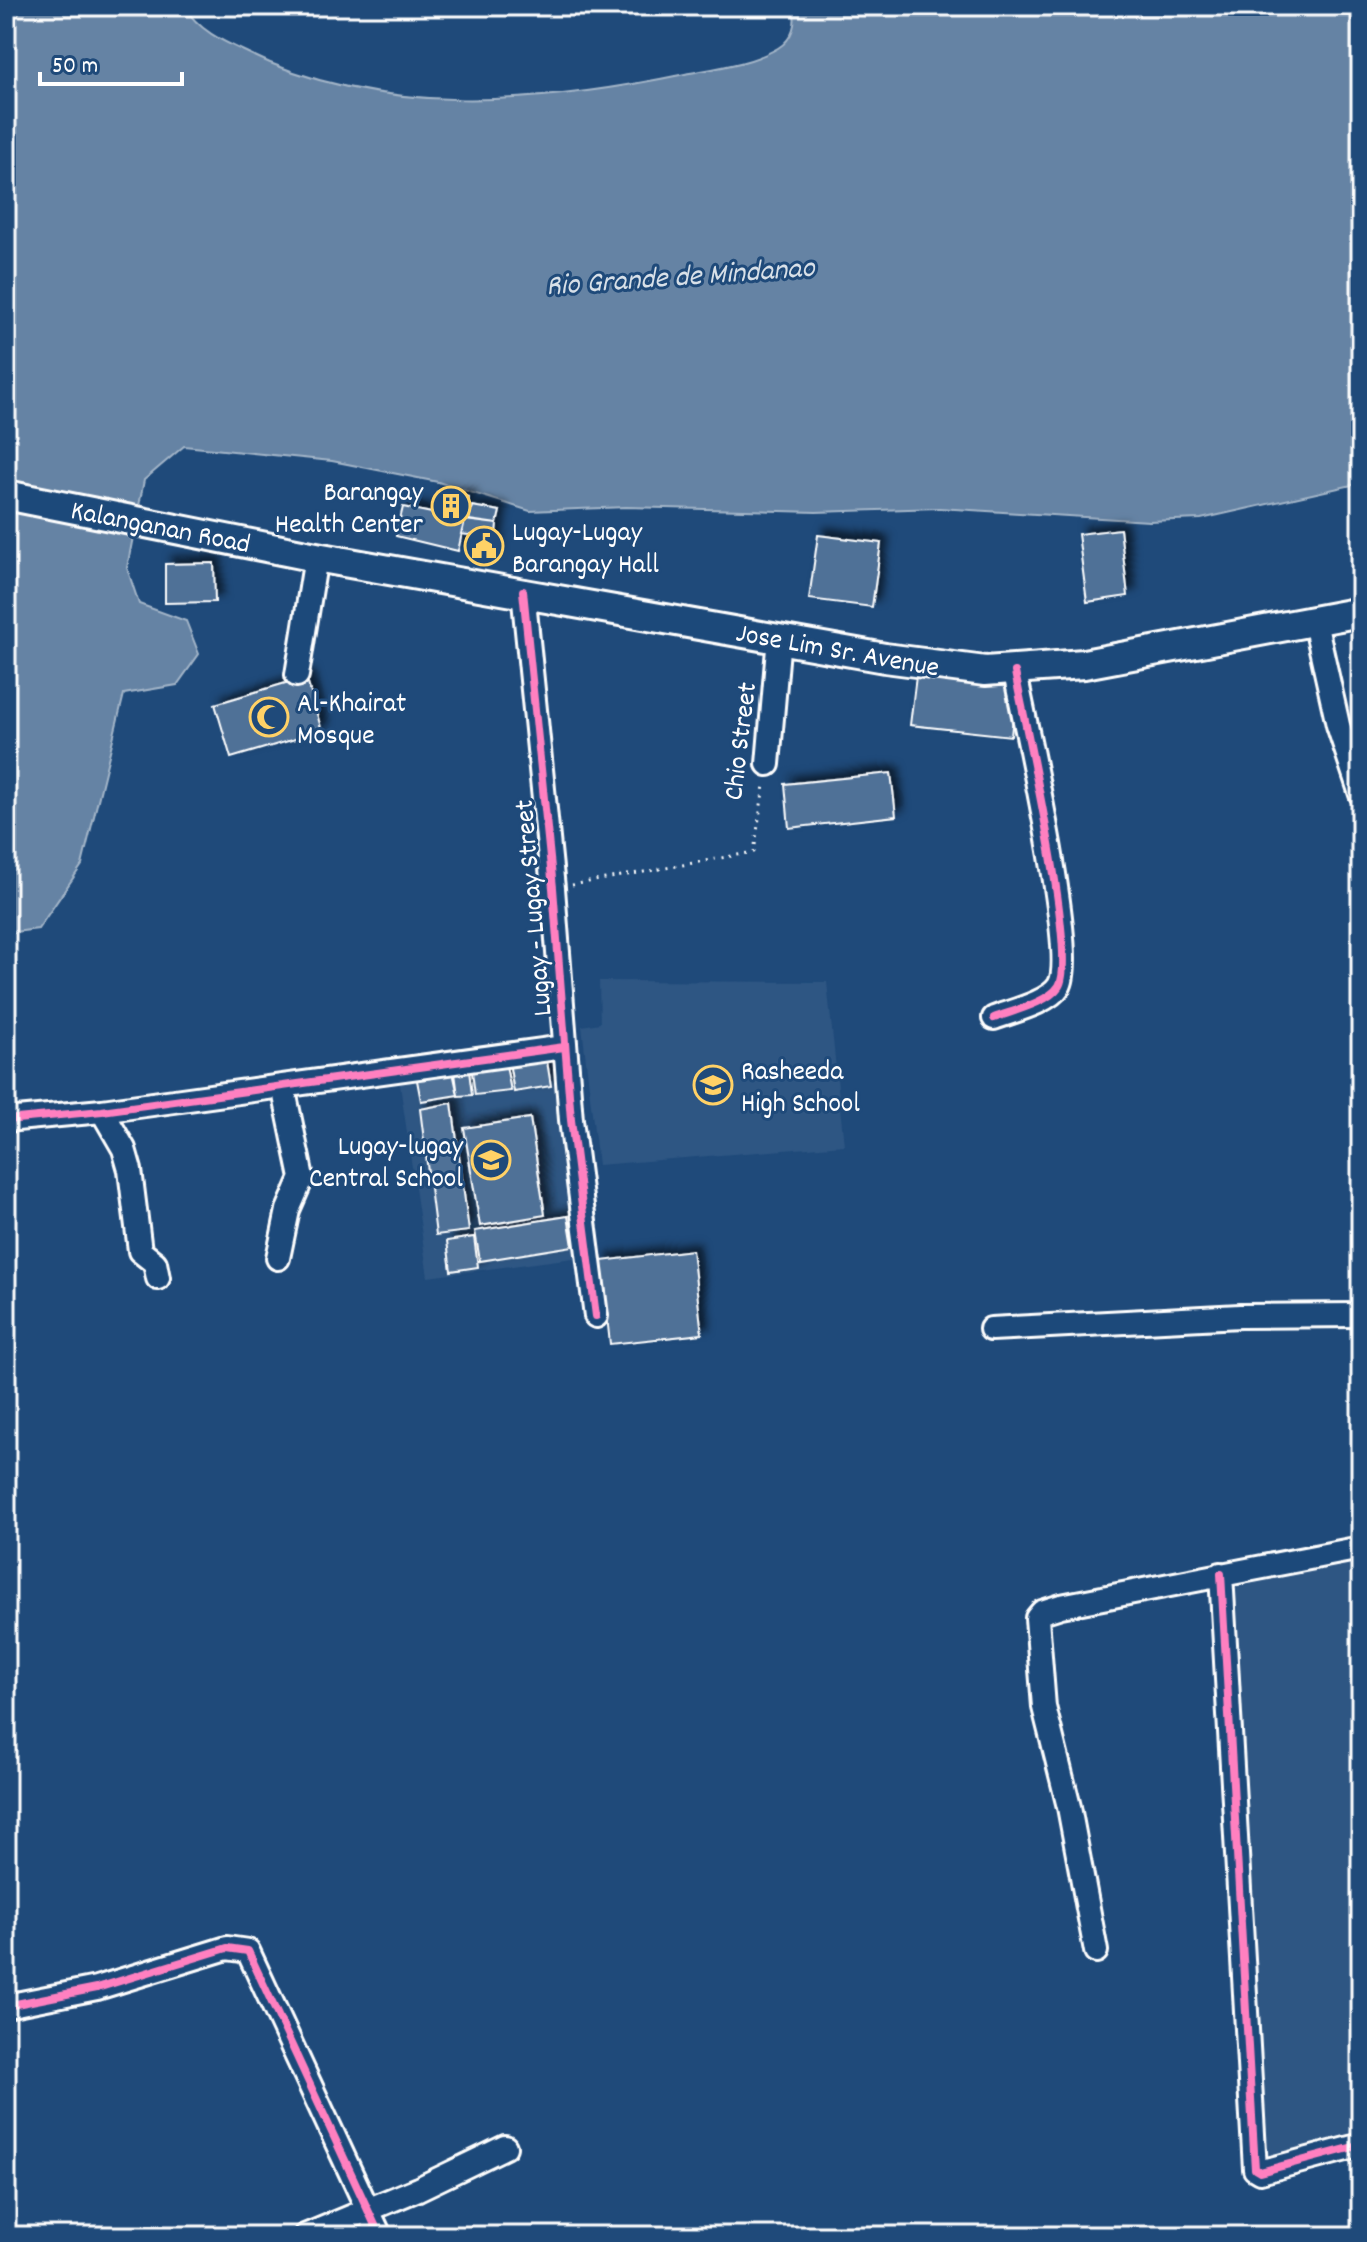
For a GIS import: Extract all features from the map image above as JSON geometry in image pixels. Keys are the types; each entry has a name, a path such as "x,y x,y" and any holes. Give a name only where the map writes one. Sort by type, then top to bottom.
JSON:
{"main road":[{"name":"Kalanganan Road","path":"6,495 316,557"},
{"name":"Jose Lim Sr. Avenue","path":"316,557 947,668 1015,672 1084,664 1361,612"}],"street":[{"path":"297,675 316,557"},
{"name":"Lugay - Lugay Street","path":"523,591 553,888 580,1211 596,1316"},
{"path":"1315,622 1338,725 1361,794"},
{"name":"Chio Street","path":"768,764 779,637"},
{"path":"994,1018 1048,995 1058,987 1062,975 1060,903 1015,672"},
{"path":"6,1120 102,1111 564,1047"},
{"path":"278,1258 288,1210 302,1178 283,1086"},
{"path":"102,1111 124,1149 130,1170 140,1251 155,1263 158,1278"},
{"path":"991,1329 1240,1316 1361,1315"},
{"path":"1096,1951 1069,1807 1044,1707 1037,1618 1061,1606 1361,1548"},
{"path":"1221,1574 1255,2169 1260,2172 1361,2145"},
{"path":"6,2006 97,1988 190,1958 227,1948 243,1948 258,1970 380,2236"},
{"path":"305,2236 505,2147"}],"shaded area":[{"name":"Rasheeda High School","path":"599,981 827,982 844,1145 598,1165 582,1026 600,1023"},
{"name":"Lugay-lugay Central School","path":"556,1038 581,1257 428,1277 397,1064"},
{"path":"1361,1557 1361,2142 1246,2176 1215,1593"}],"water":[{"name":"Rio Grande de Mindanao","path":"6,6 184,6 196,22 220,39 298,73 351,88 407,96 462,99 575,93 745,62 778,48 787,40 794,24 792,6 1361,6 1361,483 1201,519 1149,521 939,508 816,512 626,507 530,511 438,482 332,461 184,446 144,480 127,568 139,604 186,621 199,654 177,685 124,694 82,865 38,929 6,933"}],"building":[{"name":"Barangay Health Center","path":"437,492 469,497 465,520 432,514"},
{"path":"472,506 500,511 497,524 469,520"},
{"path":"403,507 465,520 458,551 396,536"},
{"name":"Lugay-Lugay Barangay Hall","path":"465,520 497,524 493,559 473,556 476,536 461,534"},
{"path":"1120,529 1128,596 1087,602 1078,534"},
{"path":"818,535 881,543 872,607 809,599"},
{"path":"214,563 215,602 165,603 165,564"},
{"path":"916,676 1016,687 1011,736 910,725"},
{"name":"Al-Khairat Mosque","path":"306,677 322,731 231,758 215,704"},
{"path":"891,773 896,816 789,828 785,784"},
{"path":"545,1049 551,1086 514,1092 508,1056"},
{"path":"504,1056 511,1091 475,1095 471,1063"},
{"path":"451,1063 458,1095 421,1101 415,1070"},
{"path":"468,1063 472,1095 458,1096 454,1065"},
{"path":"452,1103 469,1231 436,1235 420,1109"},
{"path":"530,1118 545,1215 480,1226 464,1128"},
{"path":"568,1216 573,1246 480,1261 475,1231"},
{"path":"474,1237 478,1267 451,1271 447,1241"},
{"path":"692,1250 702,1334 610,1344 601,1261"}],"cycle path":[{"path":"523,591 553,888 571,1120 596,1316"},
{"path":"994,1018 1038,1002 1054,992 1059,986 1063,966 1056,886 1015,672"},
{"path":"6,1120 102,1111 564,1047"},
{"path":"1221,1574 1255,2169 1260,2172 1361,2145"},
{"path":"6,2006 97,1988 227,1948 248,1951 380,2236"}],"place":[{"name":"Barangay Health Center","path":"451,506"},
{"name":"Lugay-Lugay Barangay Hall","path":"484,546"},
{"name":"Al-Khairat Mosque","path":"269,717"},
{"name":"Rasheeda High School","path":"713,1085"},
{"name":"Lugay-lugay Central School","path":"491,1160"}]}
